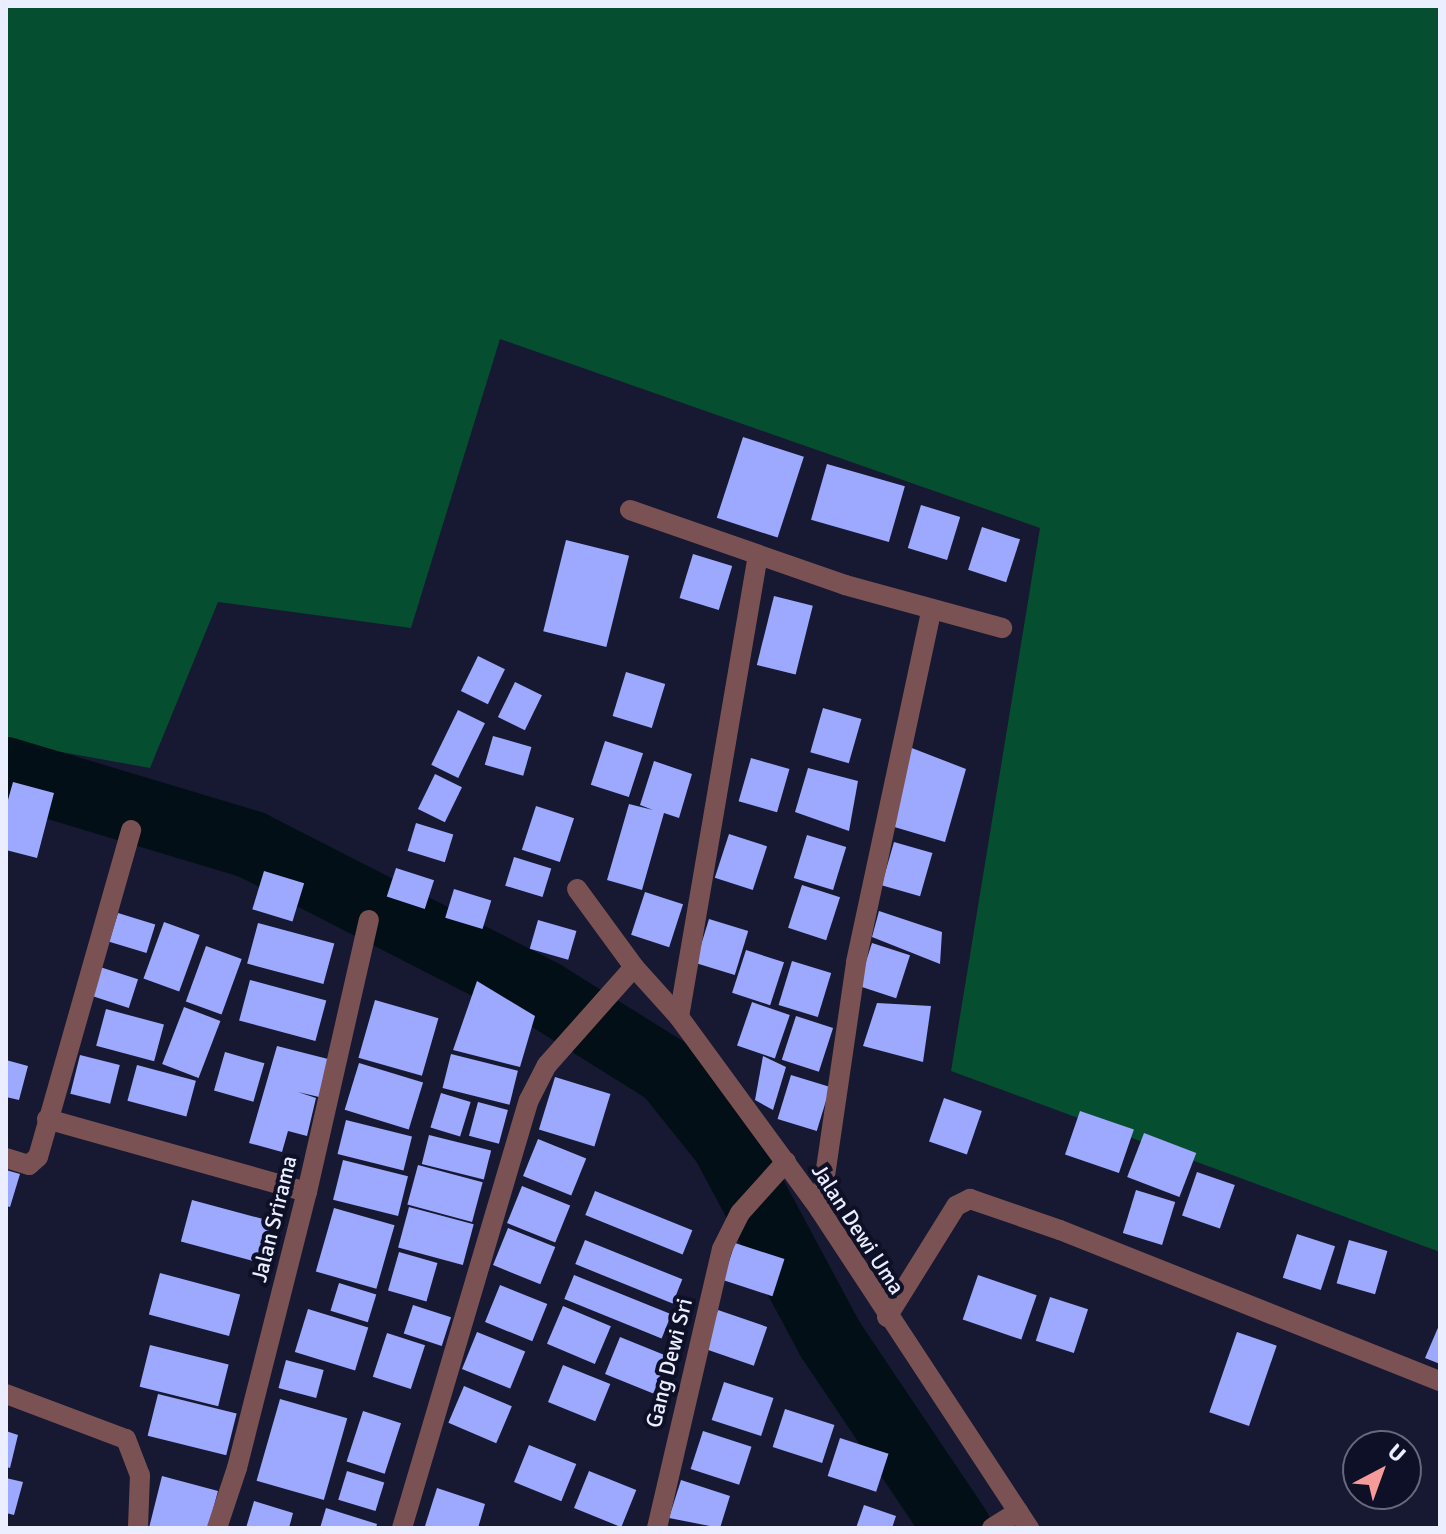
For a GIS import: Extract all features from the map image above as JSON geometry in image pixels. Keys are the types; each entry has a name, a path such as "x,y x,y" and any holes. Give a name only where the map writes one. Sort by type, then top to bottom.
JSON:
{"street":[{"path":"630,510 758,557 931,612 1002,628"},
{"path":"679,1017 758,557"},
{"path":"820,1210 856,962 931,612"},
{"path":"6,1158 33,1163 131,830"},
{"name":"Jalan Dewi Uma","path":"577,889 634,967 679,1017 820,1210 887,1317 1023,1520"},
{"name":"Jalan Srirama","path":"217,1528 237,1468 307,1192 369,920"},
{"path":"402,1528 529,1100 547,1065 634,967"},
{"path":"47,1119 307,1192"},
{"name":"Gang Dewi Sri","path":"657,1528 722,1249 740,1213 786,1162"},
{"path":"887,1317 956,1206 970,1199 1060,1230 1440,1381"},
{"path":"6,1394 111,1430 135,1452 141,1487 138,1528"},
{"path":"992,1528 1023,1520"}],"green space":[{"path":"6,6 1440,6 1440,1252 951,1071 1040,528 500,339 411,628 218,602 150,768 6,742"}],"building":[{"path":"743,437 804,457 778,538 717,518"},
{"path":"827,464 905,486 889,542 811,520"},
{"path":"921,505 960,517 947,560 908,548"},
{"path":"982,527 1020,539 1006,582 968,570"},
{"path":"566,540 629,556 606,647 543,631"},
{"path":"693,554 732,566 719,610 680,598"},
{"path":"774,596 813,606 796,675 757,665"},
{"path":"478,656 505,669 488,704 461,691"},
{"path":"626,672 665,684 652,728 613,716"},
{"path":"515,682 542,695 525,730 498,717"},
{"path":"823,708 861,719 849,763 810,752"},
{"path":"458,710 485,723 458,778 431,765"},
{"path":"493,736 531,747 523,776 485,765"},
{"path":"605,741 643,753 629,797 591,785"},
{"path":"904,745 966,769 945,842 891,826"},
{"path":"751,758 789,769 777,812 739,801"},
{"path":"654,761 692,774 679,818 664,813 642,890 607,880 629,804 653,810 640,805"},
{"path":"808,768 858,781 849,831 795,812"},
{"path":"435,774 462,787 445,822 418,809"},
{"path":"13,782 54,793 37,858 6,850 6,807"},
{"path":"536,806 574,818 560,862 522,850"},
{"path":"416,823 453,834 445,862 408,851"},
{"path":"729,834 767,846 753,890 715,878"},
{"path":"807,835 846,847 833,890 794,878"},
{"path":"894,842 932,853 920,896 882,885"},
{"path":"514,857 551,868 543,897 505,886"},
{"path":"396,868 434,880 425,909 387,897"},
{"path":"264,871 304,883 292,922 252,909"},
{"path":"802,885 840,897 826,940 788,928"},
{"path":"454,889 491,900 483,929 445,918"},
{"path":"645,892 683,904 669,947 631,935"},
{"path":"879,911 942,932 940,964 872,937"},
{"path":"118,913 155,924 147,953 109,942"},
{"path":"709,919 748,931 735,975 696,963"},
{"path":"538,920 576,931 568,960 530,949"},
{"path":"164,922 200,935 179,991 143,978"},
{"path":"258,923 334,943 323,984 247,964"},
{"path":"872,943 910,955 896,998 858,986"},
{"path":"206,946 242,959 222,1014 186,1001"},
{"path":"746,950 784,962 770,1005 732,993"},
{"path":"792,961 831,973 818,1017 779,1005"},
{"path":"100,967 138,979 129,1008 91,996"},
{"path":"250,980 326,1000 315,1041 239,1021"},
{"path":"477,981 535,1016 520,1067 453,1050"},
{"path":"375,1000 438,1018 422,1076 358,1058"},
{"path":"752,1002 790,1015 775,1059 737,1045"},
{"path":"877,1003 931,1006 923,1062 863,1046"},
{"path":"184,1007 220,1021 199,1078 162,1064"},
{"path":"106,1009 164,1025 154,1061 96,1046"},
{"path":"796,1016 833,1028 819,1072 782,1060"},
{"path":"277,1046 328,1059 319,1097 298,1092 316,1098 307,1136 288,1131 282,1152 249,1143"},
{"path":"225,1052 264,1063 253,1102 214,1090"},
{"path":"451,1054 518,1071 509,1105 443,1088"},
{"path":"80,1055 120,1065 110,1104 70,1094"},
{"path":"763,1056 786,1067 773,1110 755,1100"},
{"path":"6,1060 28,1066 19,1100 6,1097"},
{"path":"359,1063 423,1083 409,1129 345,1110"},
{"path":"137,1065 196,1081 186,1117 127,1101"},
{"path":"791,1075 830,1087 817,1131 778,1119"},
{"path":"555,1077 610,1094 594,1147 539,1130"},
{"path":"441,1093 471,1102 460,1136 430,1127"},
{"path":"944,1098 982,1111 967,1155 929,1141"},
{"path":"478,1102 508,1110 499,1144 469,1136"},
{"path":"1080,1111 1134,1130 1119,1173 1065,1154"},
{"path":"346,1120 412,1136 404,1170 338,1154"},
{"path":"1144,1133 1196,1153 1179,1197 1127,1177"},
{"path":"429,1135 491,1150 484,1180 422,1164"},
{"path":"538,1139 586,1158 571,1196 523,1176"},
{"path":"343,1160 408,1176 398,1216 333,1200"},
{"path":"418,1165 483,1182 472,1222 407,1205"},
{"path":"6,1170 20,1174 10,1207 6,1206"},
{"path":"1197,1172 1235,1185 1220,1229 1182,1215"},
{"path":"522,1186 570,1205 555,1243 507,1223"},
{"path":"1136,1190 1175,1202 1162,1245 1123,1233"},
{"path":"595,1191 692,1230 683,1254 585,1215"},
{"path":"192,1200 271,1221 260,1263 181,1242"},
{"path":"409,1207 474,1224 463,1265 398,1248"},
{"path":"334,1208 395,1225 376,1289 316,1271"},
{"path":"508,1228 555,1247 540,1284 493,1265"},
{"path":"1297,1234 1335,1246 1321,1290 1283,1278"},
{"path":"585,1240 682,1279 673,1303 575,1264"},
{"path":"1349,1240 1387,1251 1375,1294 1337,1283"},
{"path":"735,1243 784,1259 772,1296 723,1280"},
{"path":"399,1252 437,1263 426,1301 388,1290"},
{"path":"160,1273 240,1294 229,1336 149,1315"},
{"path":"574,1275 671,1314 662,1338 564,1299"},
{"path":"978,1275 1037,1295 1021,1340 963,1319"},
{"path":"339,1283 376,1294 368,1322 331,1311"},
{"path":"500,1285 547,1304 532,1341 485,1322"},
{"path":"1050,1297 1088,1309 1074,1353 1036,1341"},
{"path":"413,1305 451,1317 442,1346 404,1334"},
{"path":"563,1306 611,1326 595,1364 547,1344"},
{"path":"308,1309 368,1327 355,1370 295,1352"},
{"path":"718,1310 767,1327 754,1366 705,1349"},
{"path":"1440,1323 1440,1364 1425,1358"},
{"path":"477,1332 525,1351 510,1389 462,1369"},
{"path":"1237,1332 1277,1346 1249,1426 1209,1412"},
{"path":"387,1333 425,1345 411,1389 373,1377"},
{"path":"620,1337 668,1356 653,1394 605,1374"},
{"path":"150,1345 229,1365 218,1406 140,1387"},
{"path":"286,1360 324,1370 316,1398 278,1388"},
{"path":"563,1365 610,1384 595,1421 548,1402"},
{"path":"724,1382 773,1398 761,1436 712,1420"},
{"path":"464,1386 512,1406 496,1443 448,1423"},
{"path":"158,1394 237,1414 226,1455 148,1436"},
{"path":"280,1399 347,1418 324,1500 257,1481"},
{"path":"785,1409 834,1425 822,1463 773,1447"},
{"path":"363,1411 401,1423 385,1474 347,1461"},
{"path":"6,1431 18,1435 10,1468 6,1467"},
{"path":"703,1431 752,1447 739,1485 691,1469"},
{"path":"840,1438 889,1454 876,1492 828,1476"},
{"path":"529,1445 576,1464 561,1501 514,1482"},
{"path":"347,1471 384,1482 376,1511 338,1500"},
{"path":"589,1471 636,1490 621,1527 574,1508"},
{"path":"162,1476 218,1491 208,1528 149,1528"},
{"path":"6,1478 23,1482 14,1515 6,1513"},
{"path":"681,1480 730,1496 720,1528 669,1518"},
{"path":"437,1488 485,1504 478,1528 425,1526"},
{"path":"254,1501 293,1513 289,1528 246,1528"},
{"path":"864,1505 896,1516 892,1528 856,1528"},
{"path":"326,1508 377,1524 376,1528 320,1528"}],"waterway":[{"path":"6,771 252,845 545,995 668,1072 725,1143 830,1339 957,1528"}]}
